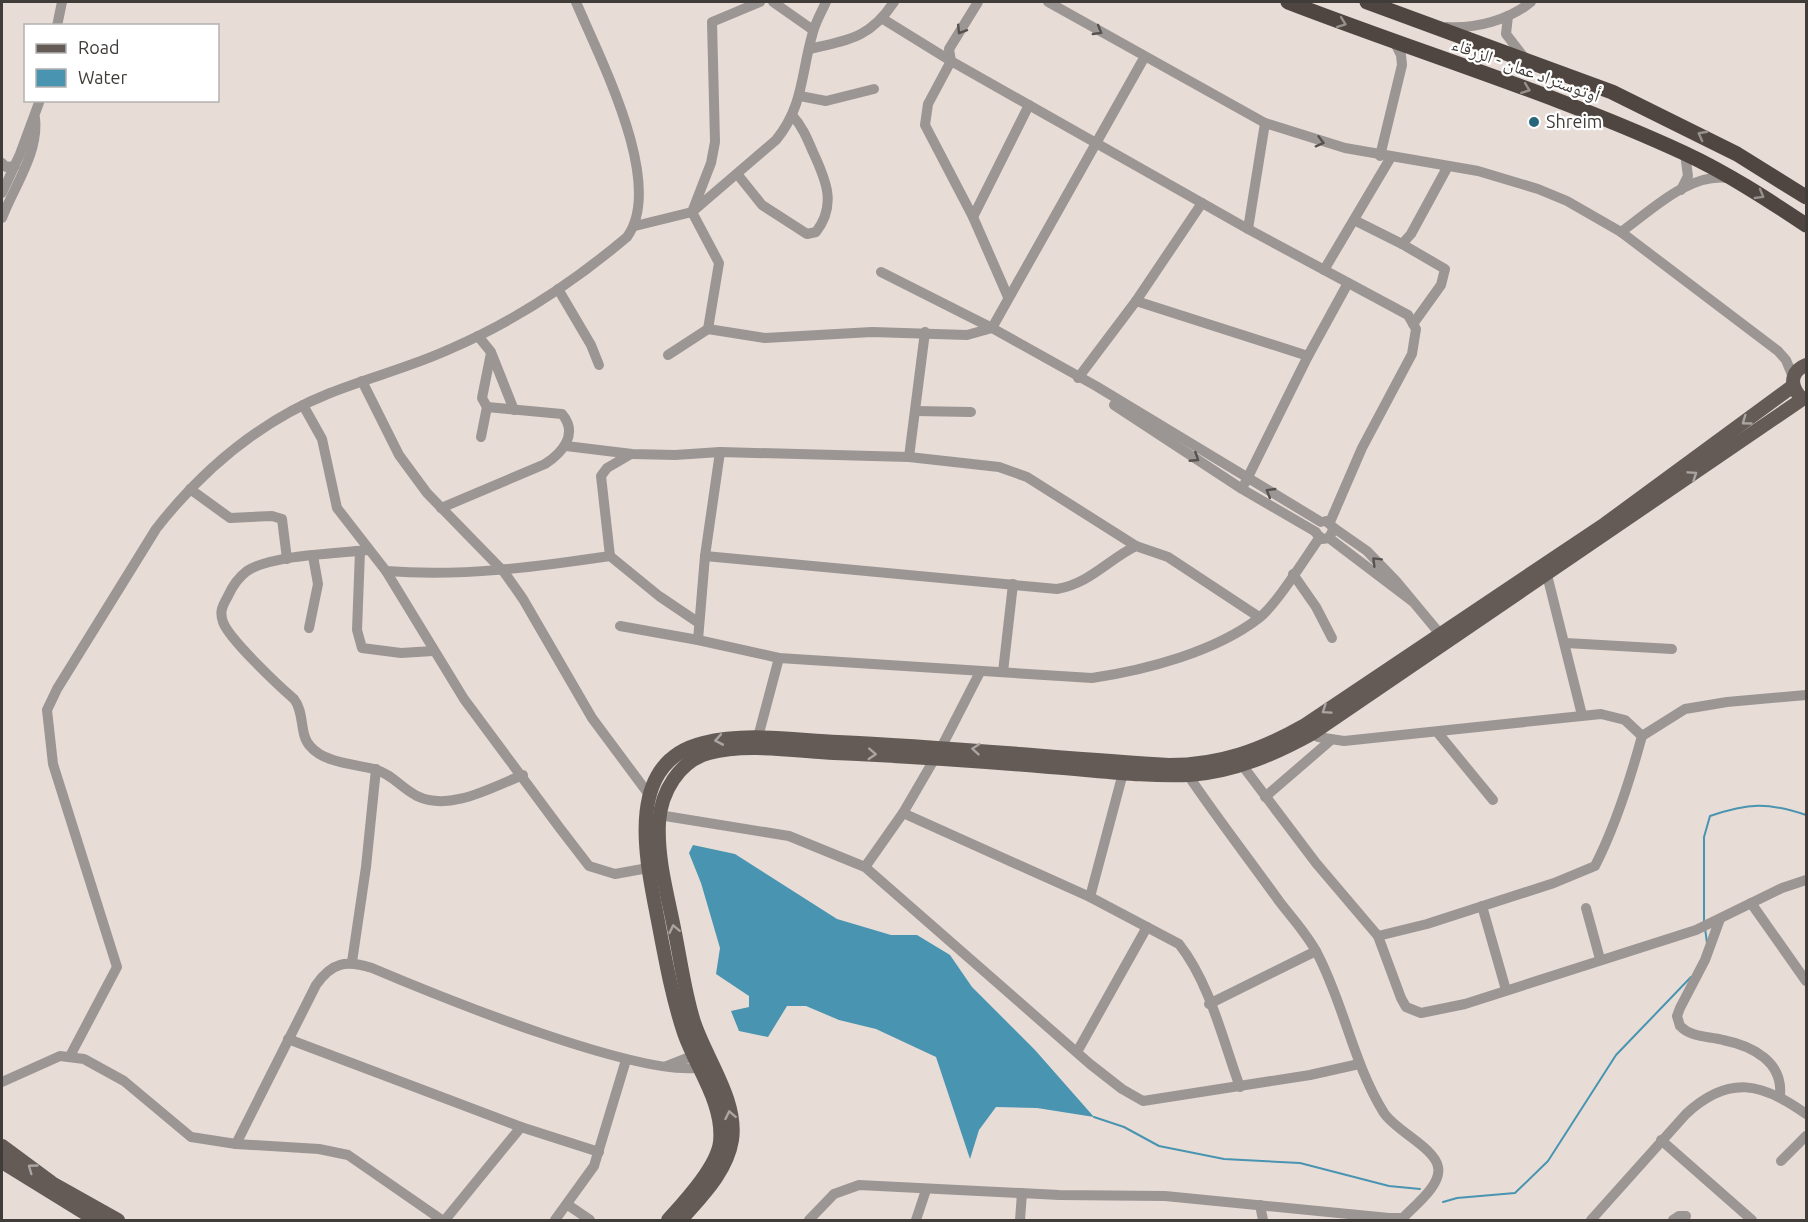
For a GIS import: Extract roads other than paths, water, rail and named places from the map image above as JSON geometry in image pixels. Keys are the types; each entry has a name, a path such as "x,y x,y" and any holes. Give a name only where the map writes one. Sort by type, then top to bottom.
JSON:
{"highway":[{"name":"أوتوستراد عمان - الزرقاء","path":"1288,2 1395,43 1490,75 1685,154 1732,179 1806,225"},
{"name":"أوتوستراد عمان - الزرقاء","path":"1367,2 1612,92 1737,154 1806,197"}],"main road":[{"path":"939,752 1124,773 1188,775 1242,765 1286,748 1309,729 1605,524 1793,381 1800,367 1806,365"},
{"path":"1443,637 1547,575 1805,398 1793,381"},
{"path":"668,1221 712,1163 719,1146 720,1124 702,1059 661,867 660,815 671,782 682,768 695,759 724,750 786,745 1193,765 1215,762 1309,729"},
{"path":"681,1221 716,1177 732,1140 728,1106 683,1028 670,980 648,868 644,831 650,795 657,779 671,760 692,746 727,738 758,737 786,745"},
{"path":"2,1146 52,1183 118,1221"},
{"path":"2,1162 90,1219"}],"street":[{"path":"57,24 62,2"},
{"path":"70,1056 117,967 53,764 47,710 57,689 141,552 190,489 218,461 250,437 303,405 362,381 409,366 478,336 558,289 619,244 635,226 639,203 638,161 576,2"},
{"path":"708,329 719,263 692,212 711,163 715,142 712,22 760,2"},
{"path":"773,2 813,30"},
{"path":"635,226 692,212 738,175 776,140 792,115 800,96 813,30 826,2"},
{"path":"809,49 860,37 883,19 894,2"},
{"path":"978,2 951,45 949,53 951,61 928,104 925,125 973,217 1008,297"},
{"path":"1048,2 1144,58 1265,123 1302,137 1385,157 1478,171 1538,189 1576,206 1622,232 1778,351 1806,365"},
{"path":"1440,27 1468,27 1508,16 1530,2"},
{"path":"1508,16 1505,25 1507,39 1525,59"},
{"path":"620,626 779,658 1092,678 1133,672 1233,635 1259,617 1325,530 1362,448 1412,354 1416,329 1408,315 1248,229 951,61 883,19"},
{"path":"1324,270 1385,157 1402,65 1401,55 1395,43"},
{"path":"1402,65 1416,50"},
{"path":"668,355 708,329 765,338 839,333 925,332 967,335 992,328 1095,141 1144,58"},
{"path":"800,96 826,101 874,88"},
{"path":"2,193 35,118 39,102"},
{"path":"973,217 1029,105"},
{"path":"738,175 762,205 807,234 816,232 827,212 827,186 804,130 792,115"},
{"path":"2,218 32,148 37,132 35,118"},
{"path":"1248,229 1265,123"},
{"path":"1681,190 1688,176 1685,154"},
{"path":"2,163 6,167 15,166"},
{"path":"1402,244 1448,166"},
{"path":"1622,232 1681,190 1710,177 1732,179"},
{"path":"1078,378 1136,301 1202,203"},
{"path":"1353,220 1402,244 1445,269 1441,285 1413,324"},
{"path":"881,272 992,328 1247,478 1325,530"},
{"path":"1242,489 1308,356 1348,283"},
{"path":"558,289 591,345 599,365"},
{"path":"1136,301 1308,356"},
{"path":"909,457 925,332"},
{"path":"478,336 491,352 514,410"},
{"path":"1778,351 1786,360 1793,381"},
{"path":"480,437 487,407 482,398 491,352"},
{"path":"1078,378 1093,392 1242,489 1367,551 1401,585 1443,637"},
{"path":"362,381 388,438 426,493 504,572 523,599 592,718 637,781 650,795"},
{"path":"303,405 322,439 337,508 364,550 386,571 464,699 589,866 615,874 648,868"},
{"path":"441,508 545,465 559,455 566,446 569,436 562,414 487,407"},
{"path":"915,411 971,412"},
{"path":"566,446 632,454 720,452 909,457 999,467 1028,477 1136,546 1168,557 1259,617"},
{"path":"698,640 705,556 720,452"},
{"path":"632,454 607,468 601,476 610,556 659,596 699,623"},
{"path":"190,489 230,518 272,516 282,519 287,559"},
{"path":"705,556 1058,589 1072,587 1136,546"},
{"path":"364,550 287,559 257,566 240,578 221,609 223,624 299,706 309,746 326,757 385,772 418,797 444,800 461,798 523,776"},
{"path":"364,550 357,630 362,648 401,653 433,651"},
{"path":"309,628 318,584 313,556"},
{"path":"386,571 436,574 504,572 610,556"},
{"path":"1293,574 1316,607 1332,638"},
{"path":"1547,575 1566,643 1582,715"},
{"path":"1003,672 1013,584"},
{"path":"1566,643 1672,649"},
{"path":"758,737 779,658"},
{"path":"865,867 903,813 939,752 980,672"},
{"path":"1378,936 1482,906 1574,876 1595,866 1631,776 1642,736 1685,709 1806,694"},
{"path":"1309,729 1331,740 1438,733 1582,715 1615,717 1624,720 1642,736"},
{"path":"1438,733 1493,800"},
{"path":"1264,797 1331,740"},
{"path":"1242,765 1316,863 1378,936 1401,999 1412,1011 1420,1013 1437,1011 1701,928 1751,903 1806,880"},
{"path":"352,962 366,867 376,770"},
{"path":"1090,897 1124,773"},
{"path":"809,1221 834,1194 846,1188 866,1185 926,1190 1166,1196 1404,1219 1434,1183 1438,1167 1431,1153 1388,1119 1359,1064 1338,1001 1316,951 1188,775"},
{"path":"637,781 657,779"},
{"path":"903,813 1090,897 1179,944 1189,957 1240,1087"},
{"path":"660,815 789,836 865,867 1077,1052 1122,1089 1143,1101 1240,1087 1359,1064"},
{"path":"1751,903 1806,981"},
{"path":"1482,906 1506,990"},
{"path":"1586,908 1600,959"},
{"path":"1720,919 1705,960 1677,1016 1680,1026 1693,1035 1724,1040 1753,1051 1778,1072 1781,1081 1780,1095"},
{"path":"1077,1052 1147,927"},
{"path":"1209,1004 1316,951"},
{"path":"236,1144 322,975 335,965 352,962 537,1031 627,1060 667,1066 702,1059"},
{"path":"288,1039 521,1127 599,1152"},
{"path":"2,1082 50,1059 70,1056 84,1059 109,1071 191,1137 236,1144 319,1149 348,1155 444,1221 521,1127"},
{"path":"555,1221 588,1179 599,1152 627,1060"},
{"path":"1591,1221 1661,1140 1696,1105 1715,1093 1752,1088 1780,1095 1806,1114"},
{"path":"1781,1161 1806,1136"},
{"path":"1661,1140 1752,1221"},
{"path":"915,1221 926,1190"},
{"path":"1020,1221 1022,1193"},
{"path":"568,1204 587,1220"},
{"path":"1260,1205 1263,1221"},
{"path":"1673,1221 1679,1216 1686,1216"}],"water":[{"path":"693,845 735,854 837,919 891,935 917,935 950,955 972,987 1035,1050 1094,1117 1037,1108 996,1107 979,1130 970,1159 936,1057 876,1029 839,1020 806,1006 787,1006 768,1037 739,1031 731,1011 749,1007 749,996 716,974 720,948 701,883 689,853"}],"waterway":[{"path":"1704,923 1704,837 1710,816 1758,806 1780,808 1806,815"},
{"path":"1705,928 1707,943"},
{"path":"1443,1202 1457,1198 1515,1193 1548,1161 1616,1055 1691,977"},
{"path":"1094,1117 1124,1127 1159,1146 1224,1159 1300,1163 1389,1186 1420,1189"}],"place":[{"name":"Shreim","path":"1534,122"}]}
